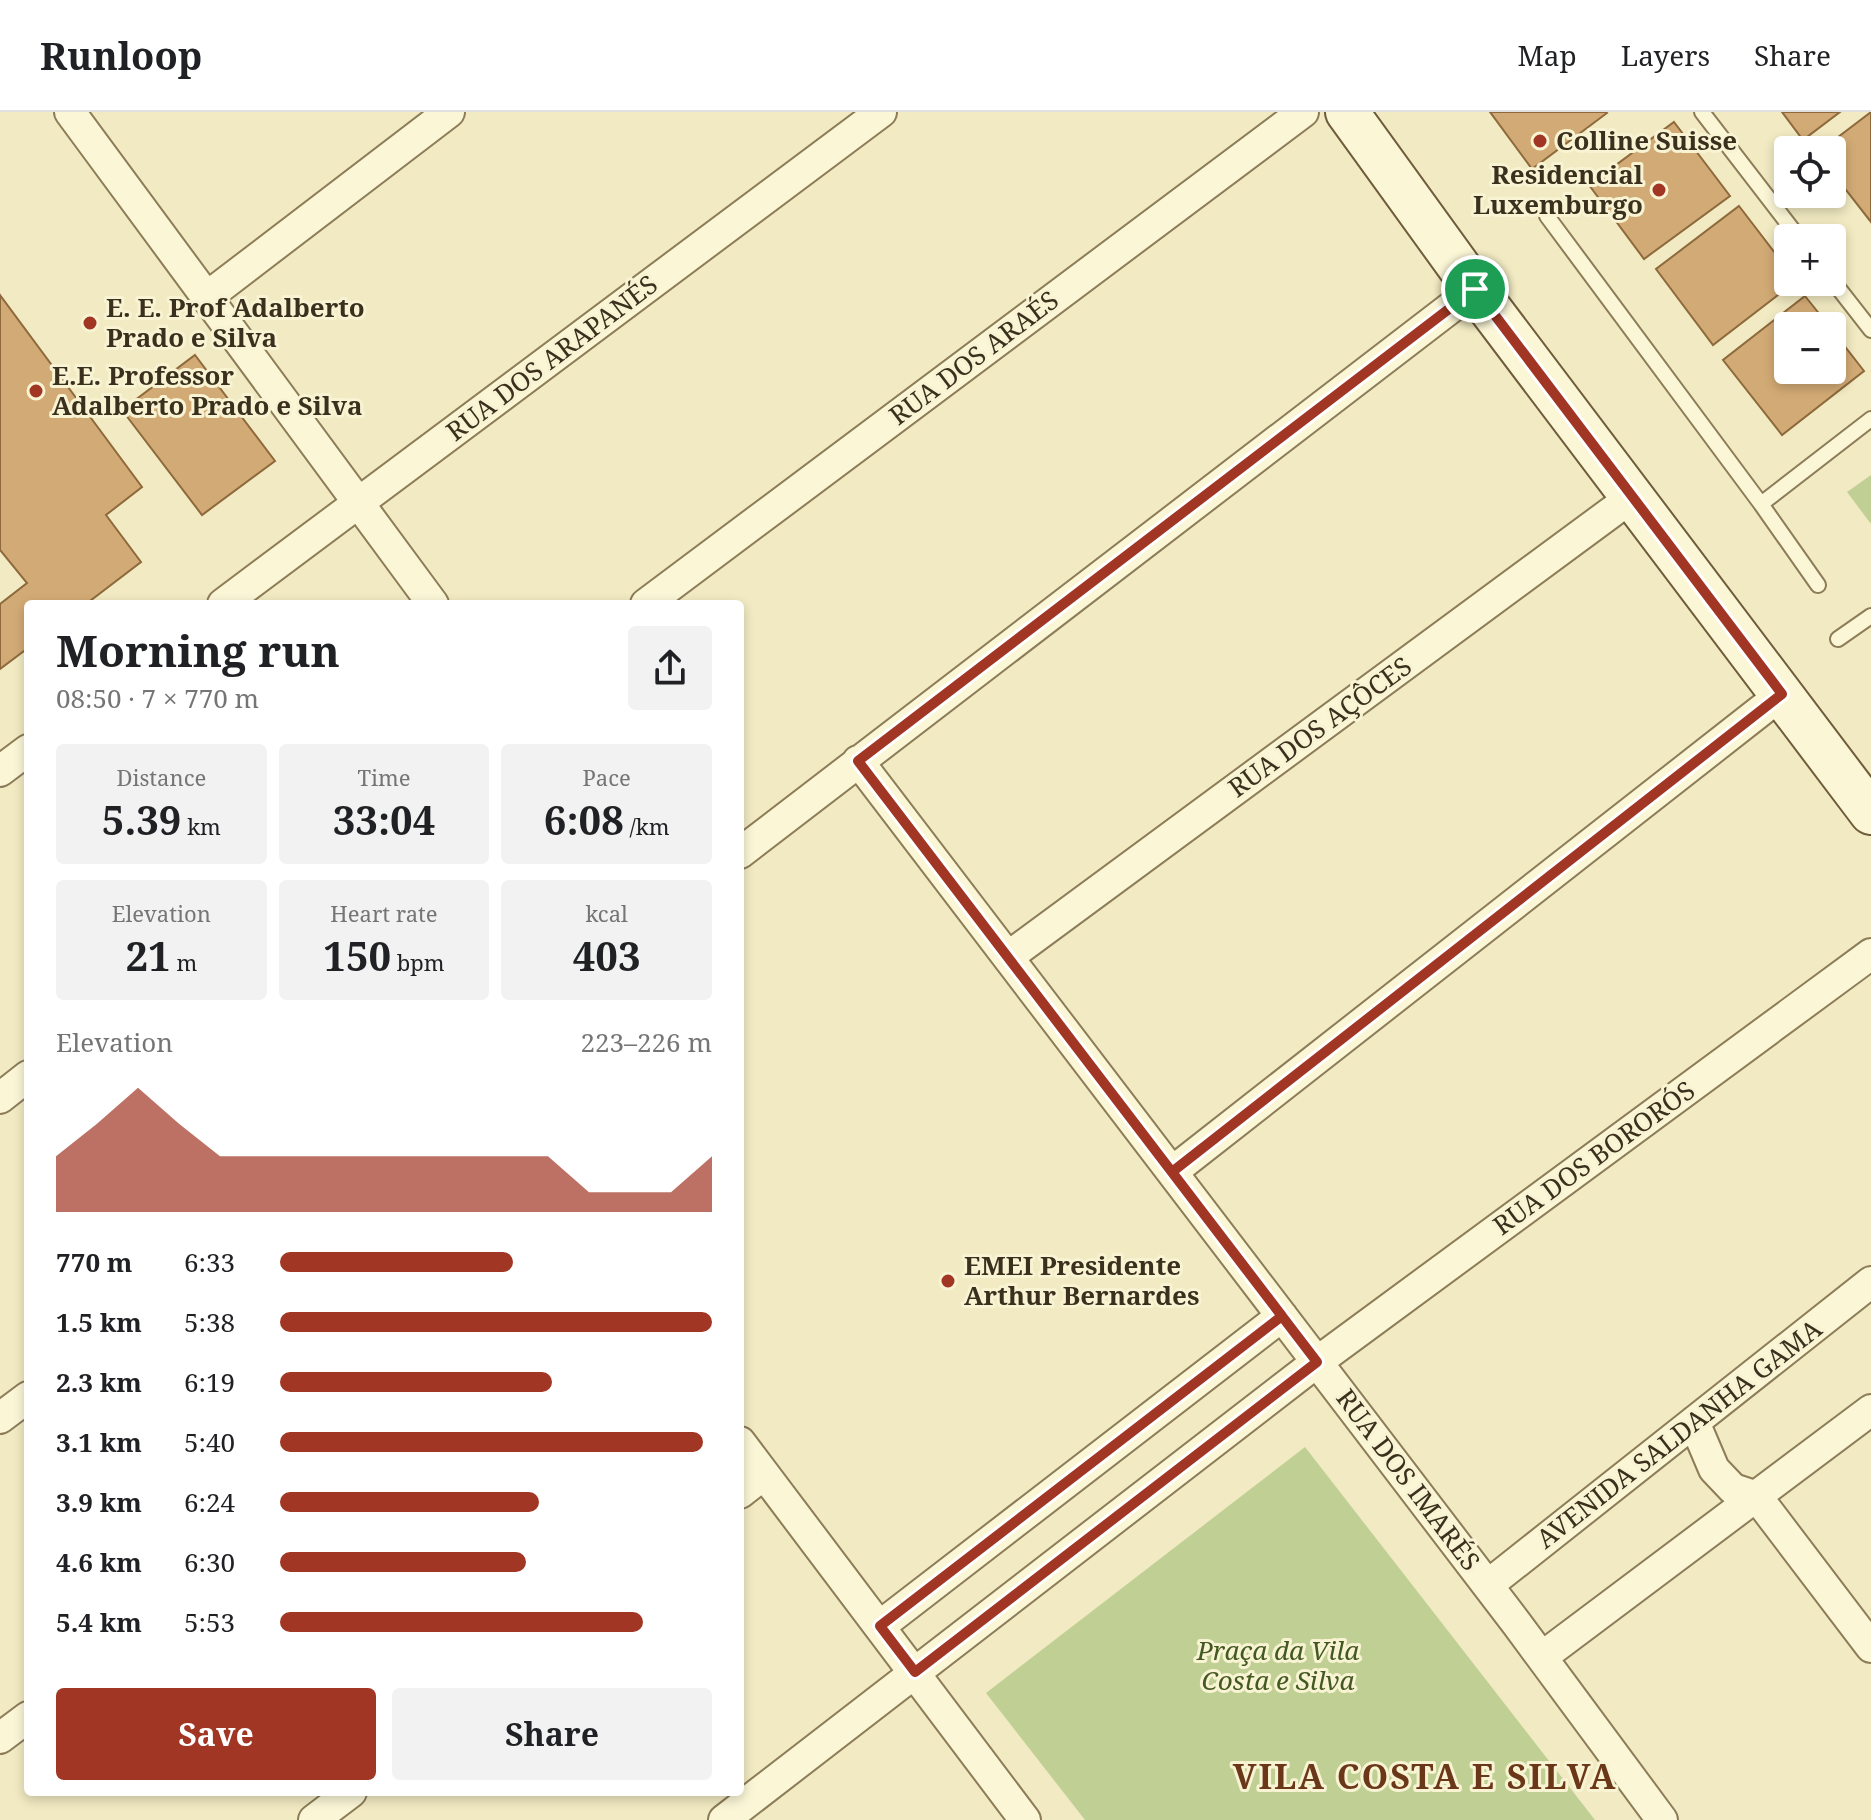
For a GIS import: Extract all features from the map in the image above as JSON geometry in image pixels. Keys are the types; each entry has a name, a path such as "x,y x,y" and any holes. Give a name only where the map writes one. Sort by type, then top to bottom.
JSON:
{"street":[{"path":"70,112 430,600"},
{"path":"207,297 449,112"},
{"name":"RUA DOS ARAPANÉS","path":"228,600 881,112"},
{"name":"RUA DOS ARAÉS","path":"651,600 1303,112"},
{"path":"1347,112 1475,289 1871,813"},
{"path":"744,850 1475,289"},
{"name":"RUA DOS AÇÔCES","path":"1008,957 1632,497"},
{"path":"1172,1172 1782,694"},
{"path":"0,771 24,753"},
{"name":"RUA DOS IMARÉS","path":"858,761 1488,1585 1662,1820"},
{"name":"RUA DOS BORORÓS","path":"724,1820 1317,1362 1871,954"},
{"path":"0,1098 24,1079"},
{"name":"AVENIDA SALDANHA GAMA","path":"1488,1585 1871,1282"},
{"path":"880,1626 1282,1316"},
{"path":"0,1418 24,1400"},
{"path":"1542,1657 1871,1410"},
{"path":"1694,1422 1714,1469 1733,1489 1757,1497 1871,1647"},
{"path":"744,1447 1025,1820"},
{"path":"744,1490 764,1474"},
{"path":"0,1738 24,1720"},
{"path":"314,1820 346,1796"}],"lane":[{"path":"1702,112 1788,224"},
{"path":"1547,216 1818,585"},
{"path":"1844,296 1871,330"},
{"path":"1761,504 1871,419"},
{"path":"1838,639 1871,616"}],"green space":[{"path":"1871,475 1871,524 1847,492"},
{"name":"Praça da Vila Costa e Silva","path":"1305,1447 1595,1820 1085,1820 986,1693"}],"building":[{"name":"Colline Suisse","path":"1490,112 1606,112 1607,113 1532,169"},
{"path":"1782,112 1840,112 1808,136 1800,136"},
{"path":"1871,112 1871,222 1846,190 1846,136 1839,136"},
{"name":"Residencial Luxemburgo","path":"1674,122 1730,196 1644,259 1589,185"},
{"name":"Residencial Luxemburgo","path":"1739,206 1774,252 1774,296 1777,296 1713,345 1656,269"},
{"name":"E.E. Professor Adalberto Prado e Silva","path":"0,295 142,487 106,515 141,562 91,600 24,600 24,651 0,669 0,604 27,583 0,550"},
{"path":"1805,296 1818,312 1784,312"},
{"path":"1774,320 1774,384 1846,384 1846,348 1864,371 1782,435 1723,360"},
{"path":"195,355 275,461 202,515 122,410"}],"place":[{"name":"Colline Suisse","path":"1540,141"},
{"name":"Residencial Luxemburgo","path":"1659,190"},
{"name":"E. E. Prof Adalberto Prado e Silva","path":"90,323"},
{"name":"E.E. Professor Adalberto Prado e Silva","path":"36,391"},
{"name":"EMEI Presidente Arthur Bernardes","path":"948,1281"}],"district":[{"name":"VILA COSTA E SILVA","path":"1425,1777"}],"route":[{"path":"1475,289 858,761 1063,1029 1172,1172 1317,1362 915,1672 880,1626 1282,1316 1172,1172 1782,694 1475,289"}]}
